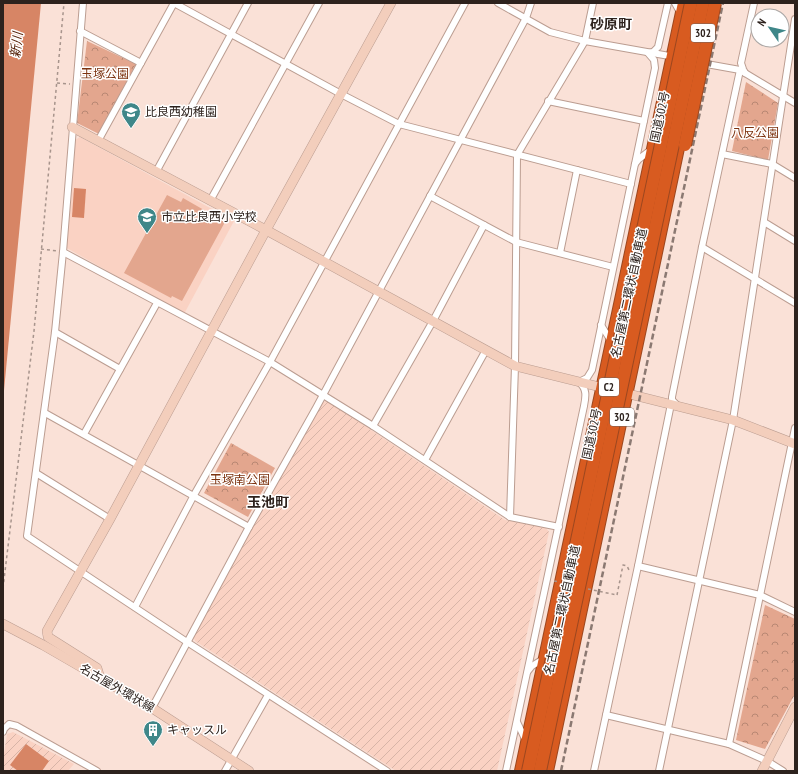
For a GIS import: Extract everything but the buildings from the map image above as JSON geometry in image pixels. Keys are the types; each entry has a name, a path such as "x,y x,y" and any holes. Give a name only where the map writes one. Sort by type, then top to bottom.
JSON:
{"highway":[{"name":"名古屋第二環状自動車道","path":"528,771 691,3"},
{"name":"名古屋第二環状自動車道","path":"540,771 703,3"},
{"name":"国道302号","path":"547,771 709,3"},
{"path":"648,293 664,247 715,3"},
{"name":"国道302号","path":"521,771 683,9"},
{"path":"551,771 592,582 597,551 597,535"}],"street":[{"path":"83,3 55,332 27,536 385,771"},
{"path":"98,141 174,3 399,124 631,184"},
{"path":"156,172 248,3"},
{"path":"210,201 319,3"},
{"path":"100,678 97,668 48,637 47,631 140,465 266,230 391,3"},
{"path":"135,607 194,496 270,362 464,3"},
{"path":"498,3 550,32 585,41 743,72 795,103"},
{"path":"152,708 526,18 531,3"},
{"path":"510,517 515,366 517,155 585,41 593,3"},
{"path":"648,53 653,52 658,47 668,3"},
{"path":"676,3 683,9"},
{"path":"594,771 636,575 675,405 672,397 722,154 743,72 741,63 754,3"},
{"path":"659,771 669,730 733,420 795,20"},
{"path":"80,31 141,63"},
{"path":"578,382 587,378 592,370 655,64 652,57 648,53"},
{"path":"548,101 644,121"},
{"path":"72,127 266,230 515,366 733,420 793,444"},
{"path":"634,167 639,159 653,149"},
{"path":"722,154 772,164 795,178"},
{"path":"560,253 577,170"},
{"path":"430,196 516,242 613,266"},
{"path":"764,222 795,241"},
{"path":"373,426 484,225"},
{"path":"702,247 795,303"},
{"path":"63,252 270,362 373,426 510,517 559,527"},
{"path":"84,434 157,303"},
{"path":"601,325 611,343"},
{"path":"55,332 120,369"},
{"path":"425,460 486,350"},
{"path":"506,771 586,395 582,386 578,382"},
{"path":"44,413 140,465 249,527"},
{"path":"729,744 793,444 795,428"},
{"path":"571,468 588,453"},
{"path":"36,473 110,519"},
{"path":"638,566 760,595 795,612"},
{"name":"名古屋外環状線","path":"3,624 42,644 152,708 249,771"},
{"path":"527,674 530,668 545,658"},
{"path":"225,771 268,695"},
{"path":"762,771 795,707"},
{"path":"606,715 729,744 783,771"},
{"path":"517,720 527,742"},
{"path":"3,732 9,724 17,726 97,771"}],"path":[{"path":"3,588 34,332 64,3"},
{"path":"57,83 76,84"},
{"path":"41,249 63,252"},
{"path":"617,595 624,565 627,566 630,574 636,575"}],"shaded area":[{"name":"市立比良西小学校","path":"80,137 234,221 184,314 65,247 75,140"},
{"path":"328,401 505,520 546,528 549,532 497,771 396,771 195,641 193,635 321,402"},
{"path":"13,732 74,764 68,771 3,771 7,734"}],"green space":[{"name":"玉塚公園","path":"87,41 136,64 99,134 77,123"},
{"name":"八反公園","path":"746,82 778,103 768,160 732,151"},
{"path":"167,195 181,202 183,198 225,222 182,301 172,296 171,298 124,273"},
{"name":"玉塚南公園","path":"231,443 275,468 248,517 204,493"},
{"path":"765,605 795,619 795,694 765,749 736,740"}],"water":[{"name":"新川","path":"3,3 41,3 3,401"},
{"path":"74,188 86,189 84,218 72,217"},
{"path":"26,744 49,761 42,771 18,771 10,765"}],"railway":[{"path":"561,771 723,3"}],"place":[{"name":"比良西幼稚園","path":"131,129"},
{"name":"市立比良西小学校","path":"147,234"},
{"name":"キャッスル","path":"153,747"}],"district":[{"name":"砂原町","path":"611,24"},
{"name":"玉池町","path":"268,502"}]}
